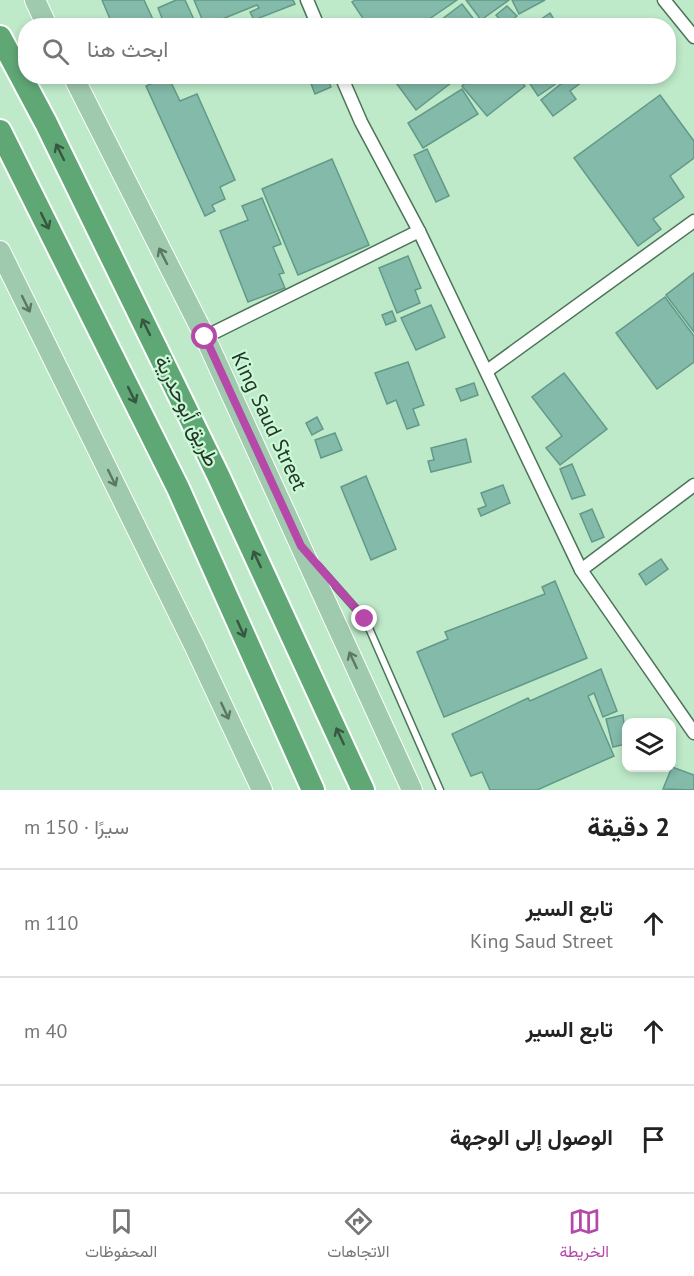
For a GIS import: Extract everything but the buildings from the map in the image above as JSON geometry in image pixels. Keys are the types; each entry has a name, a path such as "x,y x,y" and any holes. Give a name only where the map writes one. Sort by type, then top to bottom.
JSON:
{"highway":[{"name":"طريق أبوحدرية","path":"0,37 18,71"},
{"name":"طريق أبوحدرية","path":"25,84 218,475 363,790"},
{"name":"طريق أبوحدرية","path":"0,131 178,488 313,790"}],"main road":[{"path":"34,0 43,18"},
{"name":"King Saud Street","path":"77,84 205,337 412,790"},
{"path":"0,251 194,645 262,790"}],"street":[{"path":"307,0 315,18"},
{"path":"664,0 694,37"},
{"path":"344,84 361,122 419,231 581,570 694,733"},
{"path":"487,371 694,221"},
{"path":"205,337 419,231"},
{"path":"581,570 694,485"}],"lane":[{"path":"301,546 365,619 440,790"}],"route":[{"path":"205,337 301,546 365,619"}]}
